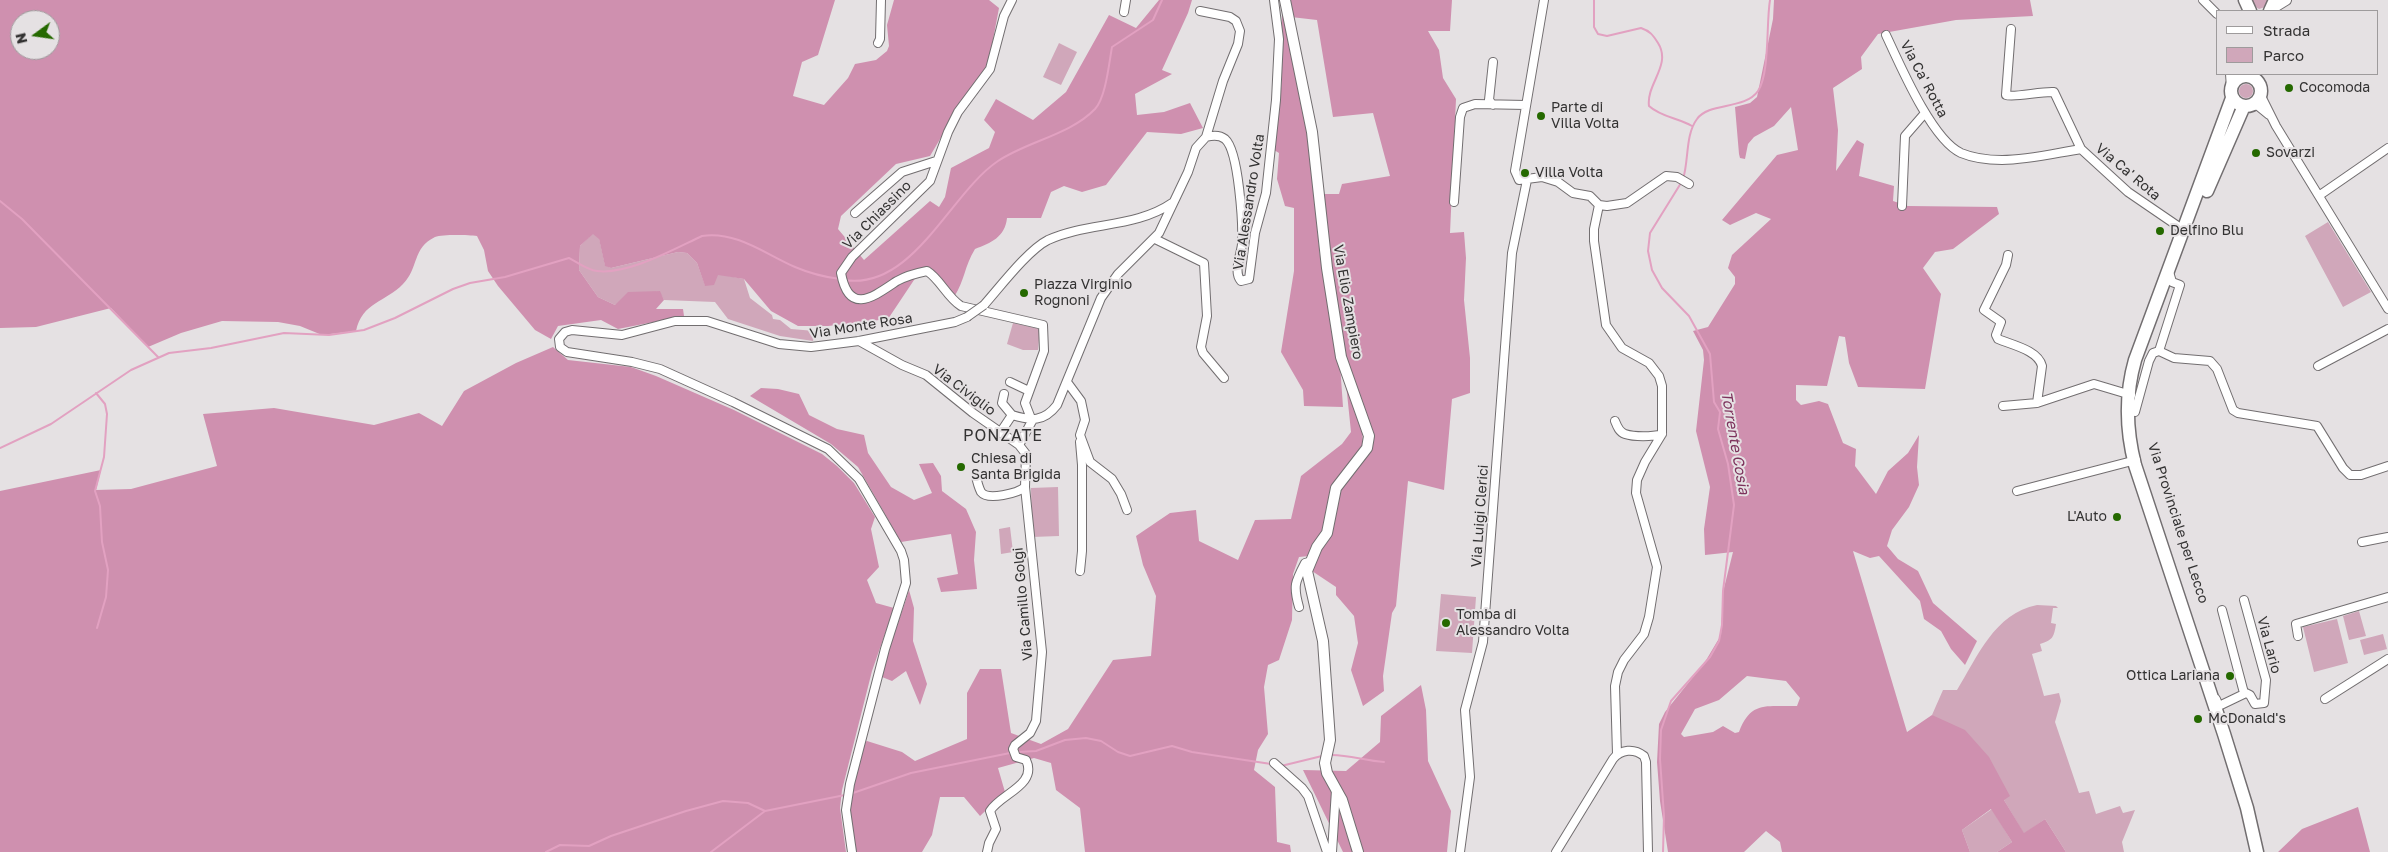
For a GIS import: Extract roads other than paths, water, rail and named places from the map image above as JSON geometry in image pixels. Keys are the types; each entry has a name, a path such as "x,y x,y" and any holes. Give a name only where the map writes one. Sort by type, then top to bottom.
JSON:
{"main road":[{"path":"2248,105 2234,81 2249,77 2258,83"},
{"name":"Via Provinciale per Lecco","path":"2234,81 2207,167 2200,209 2191,228 2182,256 2168,280 2168,304 2138,377 2135,410 2136,440 2195,646 2237,753 2255,807 2264,852"},
{"name":"Via Provinciale per Lecco","path":"2174,574 2165,558 2134,460 2128,425 2130,377 2168,280 2184,228 2258,83"},
{"name":"Via Provinciale per Lecco","path":"2179,590 2189,609 2205,657 2227,743 2248,808 2257,852"}],"street":[{"path":"878,43 880,39 882,0"},
{"name":"Via Chiassino","path":"1012,0 1004,16 990,70 958,112 936,161 930,181 852,257 841,273 844,288 853,298 865,299 878,294 899,280 927,271 933,274 952,300 961,306 1043,325 1044,351 1030,390"},
{"path":"1124,12 1126,0"},
{"name":"Via Alessandro Volta","path":"1206,137 1216,136 1226,140 1232,152 1237,172 1241,216 1242,244 1237,274 1239,279 1244,281 1249,279 1255,233 1266,193 1276,100 1279,39 1274,0"},
{"name":"Via Elio Zampiero","path":"1285,0 1312,132 1327,268 1341,357 1369,436 1367,448 1336,488 1327,533 1309,562"},
{"name":"Via Luigi Clerici","path":"1460,852 1470,777 1466,710 1483,642 1512,253 1523,180 1515,171 1544,0"},
{"path":"2202,0 2216,13"},
{"path":"2272,6 2286,0"},
{"path":"1004,394 1002,403 1012,415 1032,421 1048,416 1067,382 1104,293 1118,274 1155,239 1160,230 1188,172 1196,148 1206,137 1223,81 1238,44 1240,31 1236,21 1230,17 1200,11"},
{"path":"2012,29 2006,95 2038,91 2054,92 2082,149"},
{"name":"Via Ca' Rotta","path":"1886,35 1925,113 1940,134 1954,148 1979,158 2003,160 2082,149"},
{"path":"1493,62 1489,100 1493,105"},
{"path":"2258,83 2270,116 2388,309"},
{"path":"1454,202 1460,117 1463,108 1468,105 1526,105"},
{"path":"2248,105 2258,106 2270,116"},
{"path":"1902,206 1905,136 1925,113"},
{"path":"2320,195 2388,148"},
{"name":"Via Ca' Rota","path":"2082,149 2128,192 2184,228"},
{"path":"855,213 902,172 936,161"},
{"path":"1523,180 1542,177 1558,182 1573,193 1590,196 1599,205 1626,203 1666,176 1677,176 1689,184"},
{"name":"Via Monte Rosa","path":"852,852 846,810 850,784 885,649 906,582 904,560 900,551 859,479 828,449 660,368 567,352 559,344 562,334 572,330 622,335 675,321 689,320 715,322 779,344 797,347 859,341 955,322 967,318 984,305 1043,243 1063,235 1152,214 1172,203"},
{"path":"1556,852 1617,754 1616,686 1618,672 1624,660 1644,634 1656,577 1656,567 1636,493 1638,480 1645,462 1662,434 1662,386 1660,376 1649,364 1622,348 1606,325 1594,241 1594,229 1599,205"},
{"path":"1152,214 1159,224 1160,230"},
{"path":"2182,256 2181,252 2187,234 2184,228"},
{"path":"1155,239 1204,263 1207,316 1202,347 1203,353 1224,378"},
{"path":"2008,255 2006,265 1984,310 2001,322 1996,335 1998,339 2035,355 2040,360 2042,366 2037,403"},
{"path":"2159,351 2168,304"},
{"path":"2318,366 2388,329"},
{"name":"Via Civiglio","path":"859,341 926,376 1000,433 1019,445"},
{"path":"2135,410 2153,353 2159,351 2174,358 2210,361 2217,369 2233,410 2238,413 2317,426 2343,468 2350,475 2362,475 2388,466"},
{"path":"1010,382 1030,390 1025,403 1032,421 1019,445"},
{"path":"1067,382 1075,390 1085,420 1080,435 1082,551 1080,571"},
{"path":"2003,406 2037,403 2094,384 2131,394 2131,406 2135,410"},
{"path":"1000,433 1012,415"},
{"path":"1615,421 1624,434 1655,436 1662,434"},
{"path":"1080,435 1090,462 1112,479 1121,494 1127,510"},
{"name":"Via Camillo Golgi","path":"991,839 996,829 990,811 999,801 1023,783 1028,775 1026,760 1014,755 1013,749 1019,741 1030,733 1036,721 1042,652 1025,487 1026,454 1019,445"},
{"path":"2018,491 2123,465 2134,460 2137,461 2144,480 2148,483"},
{"path":"976,476 982,492 986,495 1012,494 1025,487"},
{"path":"2362,542 2388,537"},
{"path":"1299,608 1295,592 1295,582 1305,564 1309,562"},
{"path":"1309,562 1307,571 1308,583 1323,641 1330,740 1326,763 1327,773 1342,800 1358,852"},
{"path":"2298,636 2296,624 2388,596"},
{"name":"Via Lario","path":"2244,600 2266,680 2262,704 2255,704 2250,695 2244,693"},
{"path":"2215,697 2244,693 2222,610"},
{"path":"2195,646 2199,648 2201,655 2205,657"},
{"path":"2325,699 2388,659"},
{"name":"Via Provinciale per Lecco","path":"2227,743 2230,744 2233,752 2237,753"},
{"path":"1617,754 1633,751 1644,756 1647,767 1648,852"},
{"path":"1276,766 1302,788 1308,796 1327,852"},
{"path":"1332,852 1336,789"},
{"path":"987,852 991,839"},
{"path":"991,839 992,852"}],"waterway":[{"path":"844,280 868,279 890,271 910,256 929,237 980,176 998,161 1022,148 1061,132 1085,118 1095,109 1102,97 1112,47 1153,20 1162,0"},
{"path":"1594,0 1594,27 1598,34 1607,36 1641,28 1655,38 1662,51 1662,59 1661,67 1651,90 1649,106 1659,113 1692,126"},
{"name":"Torrente Cosia","path":"1683,179 1689,140 1693,125 1697,119 1710,110 1745,101 1758,91 1762,83 1766,60 1770,0"},
{"name":"Torrente Cosia","path":"1663,852 1664,816 1660,759 1661,730 1671,701 1710,657 1719,641 1722,625 1723,591 1734,505 1728,464 1718,429 1720,412 1714,402 1710,354 1689,316 1662,288 1652,270 1648,251 1650,233 1681,183"},
{"path":"0,201 22,219 158,357"},
{"path":"0,448 51,424 131,370 169,353 211,348 284,333 329,335 364,330 395,318 453,289 470,283 505,277 569,258 582,266 597,271 623,269 651,260 702,236 715,235 739,240 806,271 840,279"},
{"path":"96,393 105,404 107,414 104,457 95,491 100,506 102,542 108,570 106,597 97,628"},
{"path":"1018,752 1036,751 1065,740 1086,738 1101,741 1118,752 1130,756 1172,746 1192,752 1271,764"},
{"path":"853,793 911,773 1010,753"},
{"path":"1332,755 1384,762"},
{"path":"1281,766 1322,756"},
{"path":"711,852 765,811 845,795"},
{"path":"546,852 560,845 589,846 611,836 723,801 748,803 765,811"}],"place":[{"name":"Cocomoda","path":"2289,88"},
{"name":"Parte di Villa Volta","path":"1541,116"},
{"name":"Sovarzi","path":"2256,153"},
{"name":"Villa Volta","path":"1525,173"},
{"name":"Delfino Blu","path":"2160,231"},
{"name":"Piazza Virginio Rognoni","path":"1024,293"},
{"name":"Chiesa di Santa Brigida","path":"961,467"},
{"name":"L'Auto","path":"2117,517"},
{"name":"Tomba di Alessandro Volta","path":"1446,623"},
{"name":"Ottica Lariana","path":"2230,676"},
{"name":"McDonald's","path":"2198,719"}],"district":[{"name":"PONZATE","path":"1003,436"}]}
